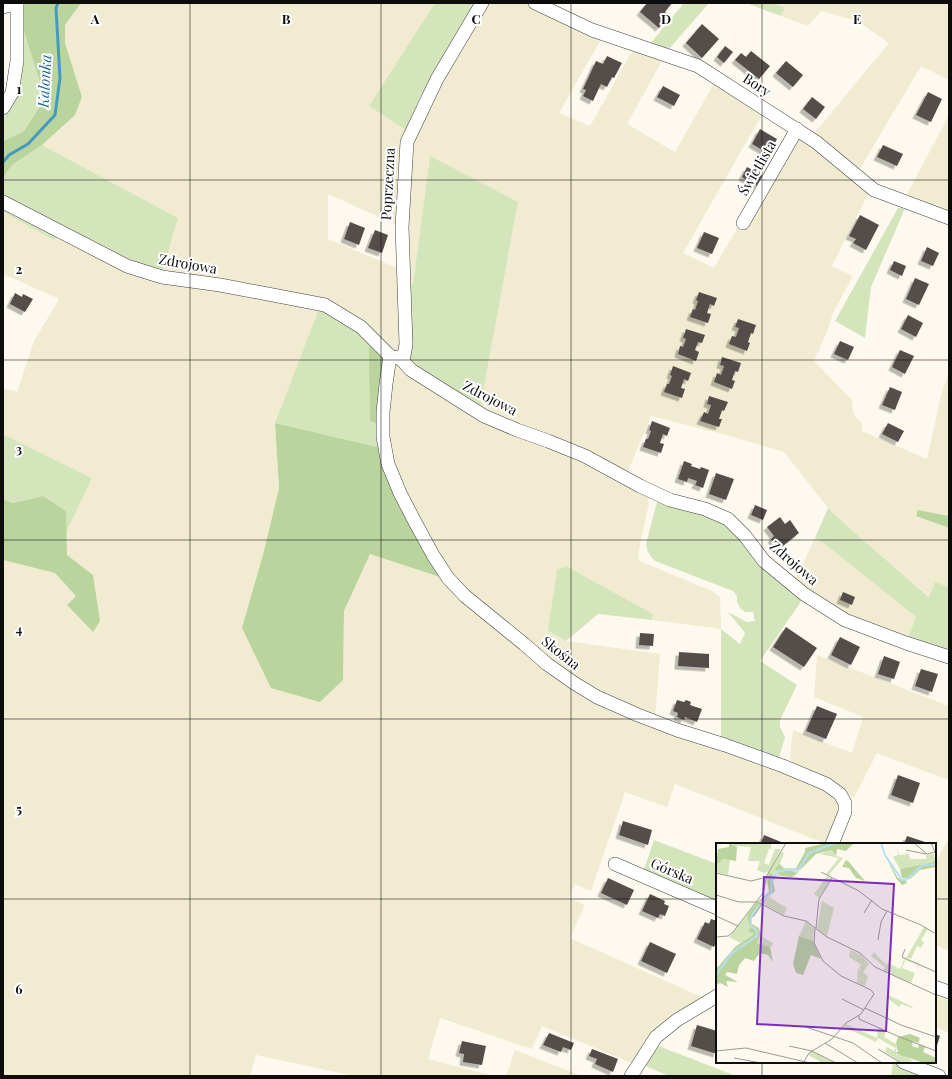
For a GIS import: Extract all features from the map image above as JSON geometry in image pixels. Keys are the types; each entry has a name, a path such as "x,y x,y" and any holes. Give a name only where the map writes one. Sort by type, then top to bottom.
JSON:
{"street":[{"path":"3,8 17,3 17,61 12,93 3,108"},
{"name":"Poprzeczna","path":"394,357 404,356 406,344 402,227 406,142 437,79 482,3"},
{"name":"Bory","path":"535,3 592,30 698,66 816,142 874,190 949,218"},
{"name":"Świetlista","path":"743,224 797,129"},
{"name":"Zdrojowa","path":"3,202 127,266 162,278 220,285 325,305 361,327 394,357 411,370 484,416 584,456 640,486 670,500 705,509 728,519 745,536 764,561 804,594 845,620 906,644 949,657"},
{"name":"Skośna","path":"394,357 386,384 383,418 383,437 388,464 400,493 415,522 433,555 448,578 465,596 547,664 597,697 638,716 782,766 826,784 840,794 845,803 846,812 832,843"},
{"name":"Górska","path":"615,864 716,908"},
{"path":"936,987 949,992"},
{"path":"631,1076 656,1037 677,1020 716,997"},
{"path":"906,1063 939,1076"}],"shaded area":[{"path":"81,3 435,3 370,106 406,130 402,140 397,177 397,225 328,194 328,239 400,269 402,331 399,350 396,353 351,314 162,273 178,218 42,145 75,115 82,97 65,43 65,25"},
{"path":"485,3 530,3 603,36 559,113 590,126 635,46 664,57 627,124 675,152 716,80 764,111 683,253 714,268 794,130 869,192 832,266 853,276 834,311 814,361 852,400 853,412 856,418 862,423 862,431 927,459 941,395 949,371 949,516 919,510 916,516 949,528 949,587 935,582 930,597 828,508 784,452 730,436 651,416 626,476 480,409 518,202 430,157 413,284 406,286 409,143"},
{"path":"774,3 949,3 949,80 921,66 858,172 812,136 889,43 857,21 821,11 808,26 781,16 785,8"},
{"path":"949,115 949,212 905,198"},
{"path":"3,212 54,240 59,234 128,269 320,306 275,423 279,488 263,555 343,680 344,611 370,554 446,579 601,703 823,786 836,796 842,805 826,843 823,843 675,784 667,807 625,792 591,891 575,884 569,898 585,905 570,938 706,999 634,1064 542,1026 532,1049 440,1018 428,1059 493,1076 354,1076 256,1055 250,1076 3,1076 3,560 55,573 76,596 67,605 93,632 93,575 67,555 66,533 92,478 3,434 3,388 17,392 34,341 59,299 3,274"},
{"path":"394,366 402,366 562,449 648,496 649,503 638,557 640,561 712,591 720,597 721,629 652,620 653,614 566,566 548,631 566,641 660,654 655,719 573,680 449,574 397,478 386,437"},
{"path":"815,538 825,544 916,617 907,640 846,617 794,582"},
{"path":"817,655 949,706 949,804 948,780 877,753 854,798 794,764 790,759 793,730 852,753 863,717 814,697"},
{"path":"949,840 949,951 936,945 936,860"},
{"path":"936,990 949,995 949,1033 936,1027"},
{"path":"515,1050 582,1076 506,1076"}],"green space":[{"path":"20,3 81,3 65,25 65,43 82,97 75,115 42,145 12,165 3,178 3,141 24,131 39,108 40,82 21,22"},
{"path":"435,3 477,3 420,97 406,130 369,106"},
{"path":"684,3 709,3 668,50 650,44"},
{"path":"746,3 774,3 785,8 781,16"},
{"path":"21,22 40,82 39,108 24,131 3,141 3,119 8,111"},
{"path":"42,145 178,218 162,273 127,262 3,198 3,178 12,165"},
{"path":"430,156 518,202 480,409 409,361 406,286 413,284"},
{"path":"3,206 59,234 54,240 3,212"},
{"path":"898,208 904,209 903,213 871,287 865,338 835,321"},
{"path":"320,306 358,328 385,360 369,347 382,448 275,423"},
{"path":"369,346 385,360 380,425 370,421"},
{"path":"275,423 382,448 446,579 370,554 344,611 343,680 320,702 271,688 242,628 263,555 279,488"},
{"path":"3,434 92,478 66,533 66,511 45,496 13,503 3,499"},
{"path":"44,496 66,511 67,555 93,575 100,621 93,632 67,605 76,596 55,573 3,560 3,499 13,503"},
{"path":"658,502 725,521 802,600 760,661 797,685 780,720 780,727 785,737 779,757 771,758 721,741 721,629 740,644 745,633 728,612 747,622 755,621 753,612 745,612 740,608 737,602 737,596 733,591 653,559 646,544"},
{"path":"828,508 929,597 935,582 949,587 949,656 907,640 916,617 825,544 815,538"},
{"path":"918,510 949,516 949,528 916,516"},
{"path":"566,566 653,614 652,620 598,614 566,641 548,631 557,570"},
{"path":"654,840 716,864 716,904 643,872"},
{"path":"656,1045 736,1076 669,1076 643,1065"},
{"path":"893,1063 896,1063 931,1076 891,1076"}],"building":[{"path":"647,3 672,3 665,12 669,15 659,28 640,12"},
{"path":"702,24 719,39 702,58 686,43"},
{"path":"725,46 733,52 724,63 717,57"},
{"path":"751,51 770,66 759,79 735,60 741,53 746,57"},
{"path":"607,56 622,63 607,87 601,84 593,101 583,96 586,90 583,89 596,61 603,64"},
{"path":"786,61 803,75 793,87 776,73"},
{"path":"663,86 680,95 674,106 657,97"},
{"path":"928,92 942,99 931,122 916,115"},
{"path":"812,97 825,107 816,119 803,109"},
{"path":"760,129 777,139 769,154 752,144"},
{"path":"883,145 903,154 897,166 877,157"},
{"path":"747,167 763,176 757,186 742,177"},
{"path":"860,215 879,225 866,250 853,243 856,239 849,236"},
{"path":"350,222 365,228 359,245 344,239"},
{"path":"375,230 388,235 382,253 368,248"},
{"path":"704,232 719,238 712,254 697,248"},
{"path":"927,247 939,253 933,266 921,261"},
{"path":"894,261 906,266 902,276 890,270"},
{"path":"915,278 929,284 919,305 906,299"},
{"path":"699,292 717,298 714,306 710,304 707,313 711,314 708,323 690,317 693,309 695,310"},
{"path":"15,293 22,297 23,294 33,299 25,312 10,304"},
{"path":"908,315 923,323 916,337 901,329"},
{"path":"738,319 756,325 753,334 751,333 747,351 729,344 732,336 736,337 739,328 735,327"},
{"path":"686,329 705,335 702,343 698,342 695,350 699,352 696,361 678,354 680,346 683,347 686,339 683,338"},
{"path":"840,341 854,347 848,360 834,354"},
{"path":"900,350 914,356 905,374 892,367"},
{"path":"722,357 741,363 738,372 735,371 732,380 735,381 732,389 714,382 717,373 721,375 724,366 720,365"},
{"path":"673,366 691,373 688,381 684,379 681,388 685,389 682,398 664,392 672,376 670,375"},
{"path":"890,387 902,392 895,410 882,405"},
{"path":"709,396 728,402 724,411 722,410 719,419 722,419 719,427 700,421 704,412 708,414 711,405 707,404"},
{"path":"652,421 670,428 667,436 663,434 660,443 664,444 661,453 643,447 651,431 649,430"},
{"path":"888,423 904,431 898,442 882,434"},
{"path":"684,461 692,464 691,466 709,470 703,488 695,485 697,481 688,478 687,482 678,479"},
{"path":"716,473 734,479 726,500 709,494"},
{"path":"755,505 767,510 763,520 751,515"},
{"path":"780,517 785,524 790,520 799,533 779,549 771,539 774,536 767,527"},
{"path":"843,592 855,597 852,605 840,600"},
{"path":"786,627 817,648 804,667 773,647"},
{"path":"640,633 654,634 653,646 639,645"},
{"path":"840,637 860,647 851,665 831,655"},
{"path":"679,652 709,654 709,668 678,666"},
{"path":"884,656 900,662 894,679 878,674"},
{"path":"921,669 938,674 932,692 915,686"},
{"path":"677,700 684,702 686,700 691,702 690,705 702,709 697,722 685,717 684,720 677,717 678,713 673,711"},
{"path":"817,706 837,714 826,739 806,731"},
{"path":"898,775 920,783 913,803 891,795"},
{"path":"623,821 652,830 648,845 619,835"},
{"path":"764,835 784,843 761,843"},
{"path":"907,836 928,843 904,843"},
{"path":"608,878 634,890 627,905 601,893"},
{"path":"650,894 665,901 664,904 669,906 665,916 660,914 658,918 642,911"},
{"path":"711,919 716,921 716,942 714,947 697,939 705,922 709,924"},
{"path":"650,942 676,954 667,973 641,961"},
{"path":"697,1025 716,1031 716,1054 691,1046"},
{"path":"549,1033 574,1043 571,1050 563,1047 561,1052 543,1045"},
{"path":"936,1034 940,1036 936,1049"},
{"path":"462,1041 486,1046 482,1065 463,1062 464,1054 459,1053"},
{"path":"592,1049 618,1059 613,1072 595,1064 597,1059 589,1056"}],"waterway":[{"name":"Kalonka","path":"3,162 9,155 28,144 55,115 60,78 56,8 58,3"}]}
